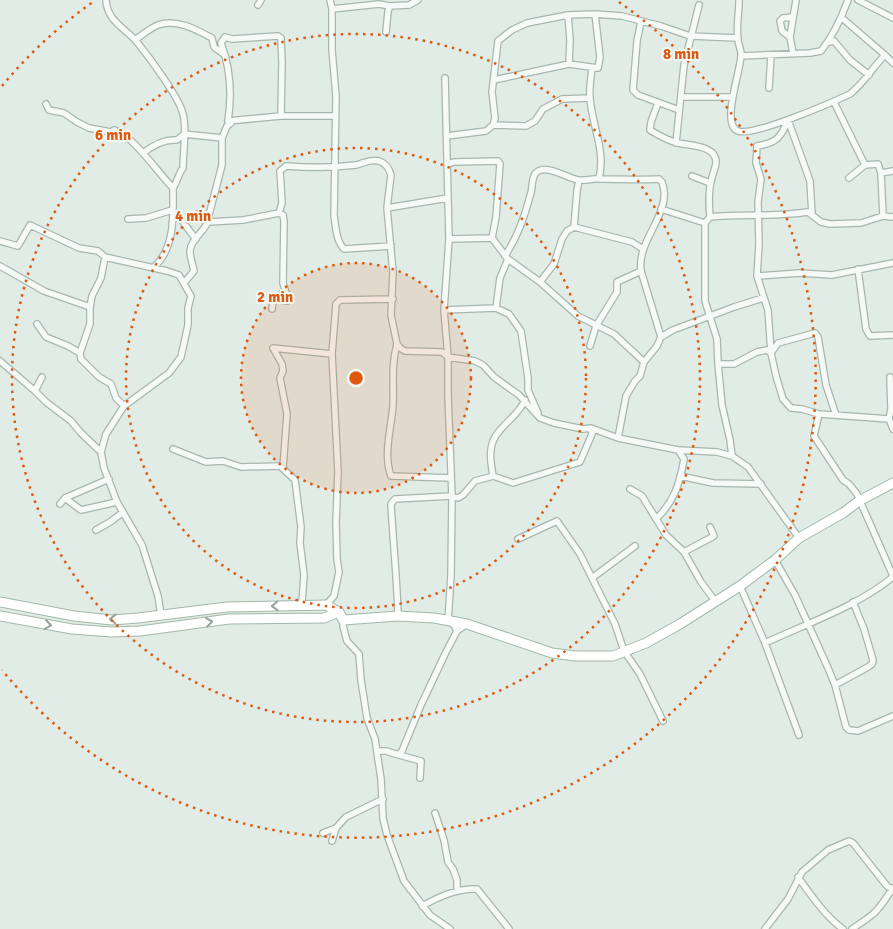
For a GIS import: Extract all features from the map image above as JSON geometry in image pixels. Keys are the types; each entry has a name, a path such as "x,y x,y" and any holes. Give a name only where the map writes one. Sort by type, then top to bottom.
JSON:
{"main road":[{"path":"0,616 72,629 112,632 140,631 229,620 341,616 434,618 467,624 552,652 575,656 613,656 659,637 694,616 775,560 799,538 843,513 859,501 893,483"},
{"path":"0,602 43,611 103,619 138,618 227,607 308,605 326,605 341,616"}],"street":[{"path":"106,0 110,16 118,27 135,40 180,105 184,114 183,168 173,188 172,229 168,244 159,263 153,268"},
{"path":"330,0 336,96 334,216 336,230 342,248 391,246"},
{"path":"332,10 379,4 390,6 409,5 418,0"},
{"path":"793,53 790,37 796,0"},
{"path":"741,56 821,51 829,42 842,18 848,0"},
{"path":"858,0 893,18"},
{"path":"739,1 737,38 741,56 732,97 732,122 738,131 746,132 788,120 850,94 869,75 884,55"},
{"path":"676,142 684,64 699,5"},
{"path":"386,32 390,6"},
{"path":"447,136 486,131 493,125 495,118 492,92 498,41 512,30 527,23 568,15 595,14 622,16 690,36 737,38"},
{"path":"494,80 570,64 598,68 600,58 595,14"},
{"path":"568,15 570,64"},
{"path":"790,37 782,30 780,21 783,18 792,17"},
{"path":"842,18 893,63"},
{"path":"641,21 637,41 633,90 638,96 679,110"},
{"path":"135,40 156,25 166,22 178,24 212,38 214,47 225,55"},
{"path":"228,121 231,102 225,55 221,43 225,37 278,36 281,38 282,116"},
{"path":"829,42 834,41 850,60 869,75"},
{"path":"769,88 771,55"},
{"path":"592,68 590,98 599,138 602,166 599,178"},
{"path":"445,78 449,239 444,310 448,357 452,496 451,575 448,621 454,625 457,631"},
{"path":"681,96 694,98 732,97"},
{"path":"493,125 526,126 535,121 543,109 562,98 590,98"},
{"path":"834,102 865,166"},
{"path":"658,103 650,130 676,142 701,147 711,151 715,156 716,163 710,183 710,217 705,223 705,301 717,339 722,405 732,456"},
{"path":"46,104 49,110 64,113 89,128 112,132 114,130 120,131 173,188"},
{"path":"228,121 282,116 335,116"},
{"path":"788,120 810,181 812,215"},
{"path":"788,120 785,130 777,140 769,144 757,146 756,163 762,179 758,202 760,244 757,276 768,310 771,353 783,399 791,408 820,414 889,419"},
{"path":"184,283 194,271 190,253 192,244 209,222 208,215 222,165 222,138 227,126 232,123 228,121"},
{"path":"143,154 161,142 170,139 177,140 184,134 222,138"},
{"path":"279,213 282,203 280,171 286,166 315,168 358,164 371,160 383,162 386,165 390,175 387,208 391,246 393,299 391,314 397,344 392,371 393,405 388,469 391,476 451,478"},
{"path":"448,164 454,162 498,161 500,164 496,217 492,238 506,257 540,282 578,316 614,334 644,362"},
{"path":"849,178 865,166 878,164 881,173 883,216"},
{"path":"496,308 500,278 506,257 522,225 531,195 534,176 537,171 555,171 579,180 599,178 630,181 659,179 662,182 665,193 662,209 643,249 640,260 641,271 661,337"},
{"path":"881,173 893,171"},
{"path":"692,176 710,183"},
{"path":"574,227 576,191 579,180"},
{"path":"387,208 448,198"},
{"path":"662,209 705,223"},
{"path":"128,219 146,218 172,210"},
{"path":"172,210 180,216 187,230 196,239"},
{"path":"710,217 792,215 808,212 820,222 830,224 861,223 883,216 893,217"},
{"path":"209,222 243,220 279,213"},
{"path":"272,309 274,300 287,301 288,299 283,283 284,221 283,215 279,213"},
{"path":"0,241 18,246 30,226 79,248 98,251 105,257 179,275 191,296 188,308 188,325 181,357 169,373 124,406 106,434 101,452 104,468 116,502 142,545 158,596 161,615"},
{"path":"540,282 554,264 566,231 574,227 632,242 643,249"},
{"path":"449,239 492,238"},
{"path":"105,257 103,270 92,296 90,324 80,353 82,359 91,369 99,377 111,384 116,398 124,406"},
{"path":"757,276 800,273 832,275 893,263"},
{"path":"0,266 44,292 90,307"},
{"path":"858,269 866,330 870,336 893,335"},
{"path":"590,346 596,326 616,292 617,282 641,271"},
{"path":"618,438 626,396 640,376 644,362 657,346 661,337 673,330 763,298"},
{"path":"326,605 334,596 339,572 337,559 338,472 332,354 338,301 393,299"},
{"path":"444,310 496,308 509,314 521,331 528,390 525,402 495,437 490,454 493,476"},
{"path":"37,324 46,337 80,353"},
{"path":"771,353 778,343 815,333 818,337 826,385 836,415"},
{"path":"397,344 405,351 442,352 448,357 475,361 483,365 494,377 519,395 540,418 583,429 591,428 618,438 678,450 716,452 732,456 748,466 799,538"},
{"path":"283,468 287,414 280,378 284,371 273,348 332,354"},
{"path":"718,364 734,364 756,352 767,350 771,353"},
{"path":"0,361 35,390 46,402 71,421 101,452"},
{"path":"35,390 42,377"},
{"path":"890,377 889,419 893,429"},
{"path":"528,390 540,418"},
{"path":"765,642 808,625 853,602 893,576 856,494 849,484 843,480 814,436 820,414"},
{"path":"398,616 397,572 394,558 391,504 395,499 452,496 458,498 475,481 493,476 513,484 580,462 590,441 591,428"},
{"path":"173,449 206,462 223,462 241,467 280,466 295,480 301,527 300,543 304,575 302,602 308,605"},
{"path":"656,519 668,507 676,491 684,458 678,450"},
{"path":"680,476 713,483 761,484"},
{"path":"60,504 65,498 109,479"},
{"path":"630,489 642,496 666,535 684,552 701,582 715,601"},
{"path":"65,498 81,510 116,502"},
{"path":"96,530 123,514"},
{"path":"518,539 557,521 580,554 615,624 624,652 640,674 663,721"},
{"path":"684,552 714,536 710,527"},
{"path":"592,578 635,546"},
{"path":"775,560 795,596 835,685 846,727 849,730 858,731 893,716"},
{"path":"740,586 765,642 799,735"},
{"path":"835,685 868,667 872,664 873,660 864,629 853,602"},
{"path":"341,616 348,641 359,654 367,718 375,739 377,751 383,799 383,818 400,872 422,906 430,915 450,929"},
{"path":"399,755 457,631 467,624"},
{"path":"377,751 386,751 421,761 420,778"},
{"path":"332,841 336,828 346,817 383,799"},
{"path":"435,813 444,840 448,862 457,880 457,891"},
{"path":"323,833 336,828"},
{"path":"765,929 788,900 798,877 828,850 849,841 853,843 887,886 893,889 874,913 852,929"},
{"path":"798,877 837,925 843,929"},
{"path":"422,906 457,891 477,889 509,929"}]}
